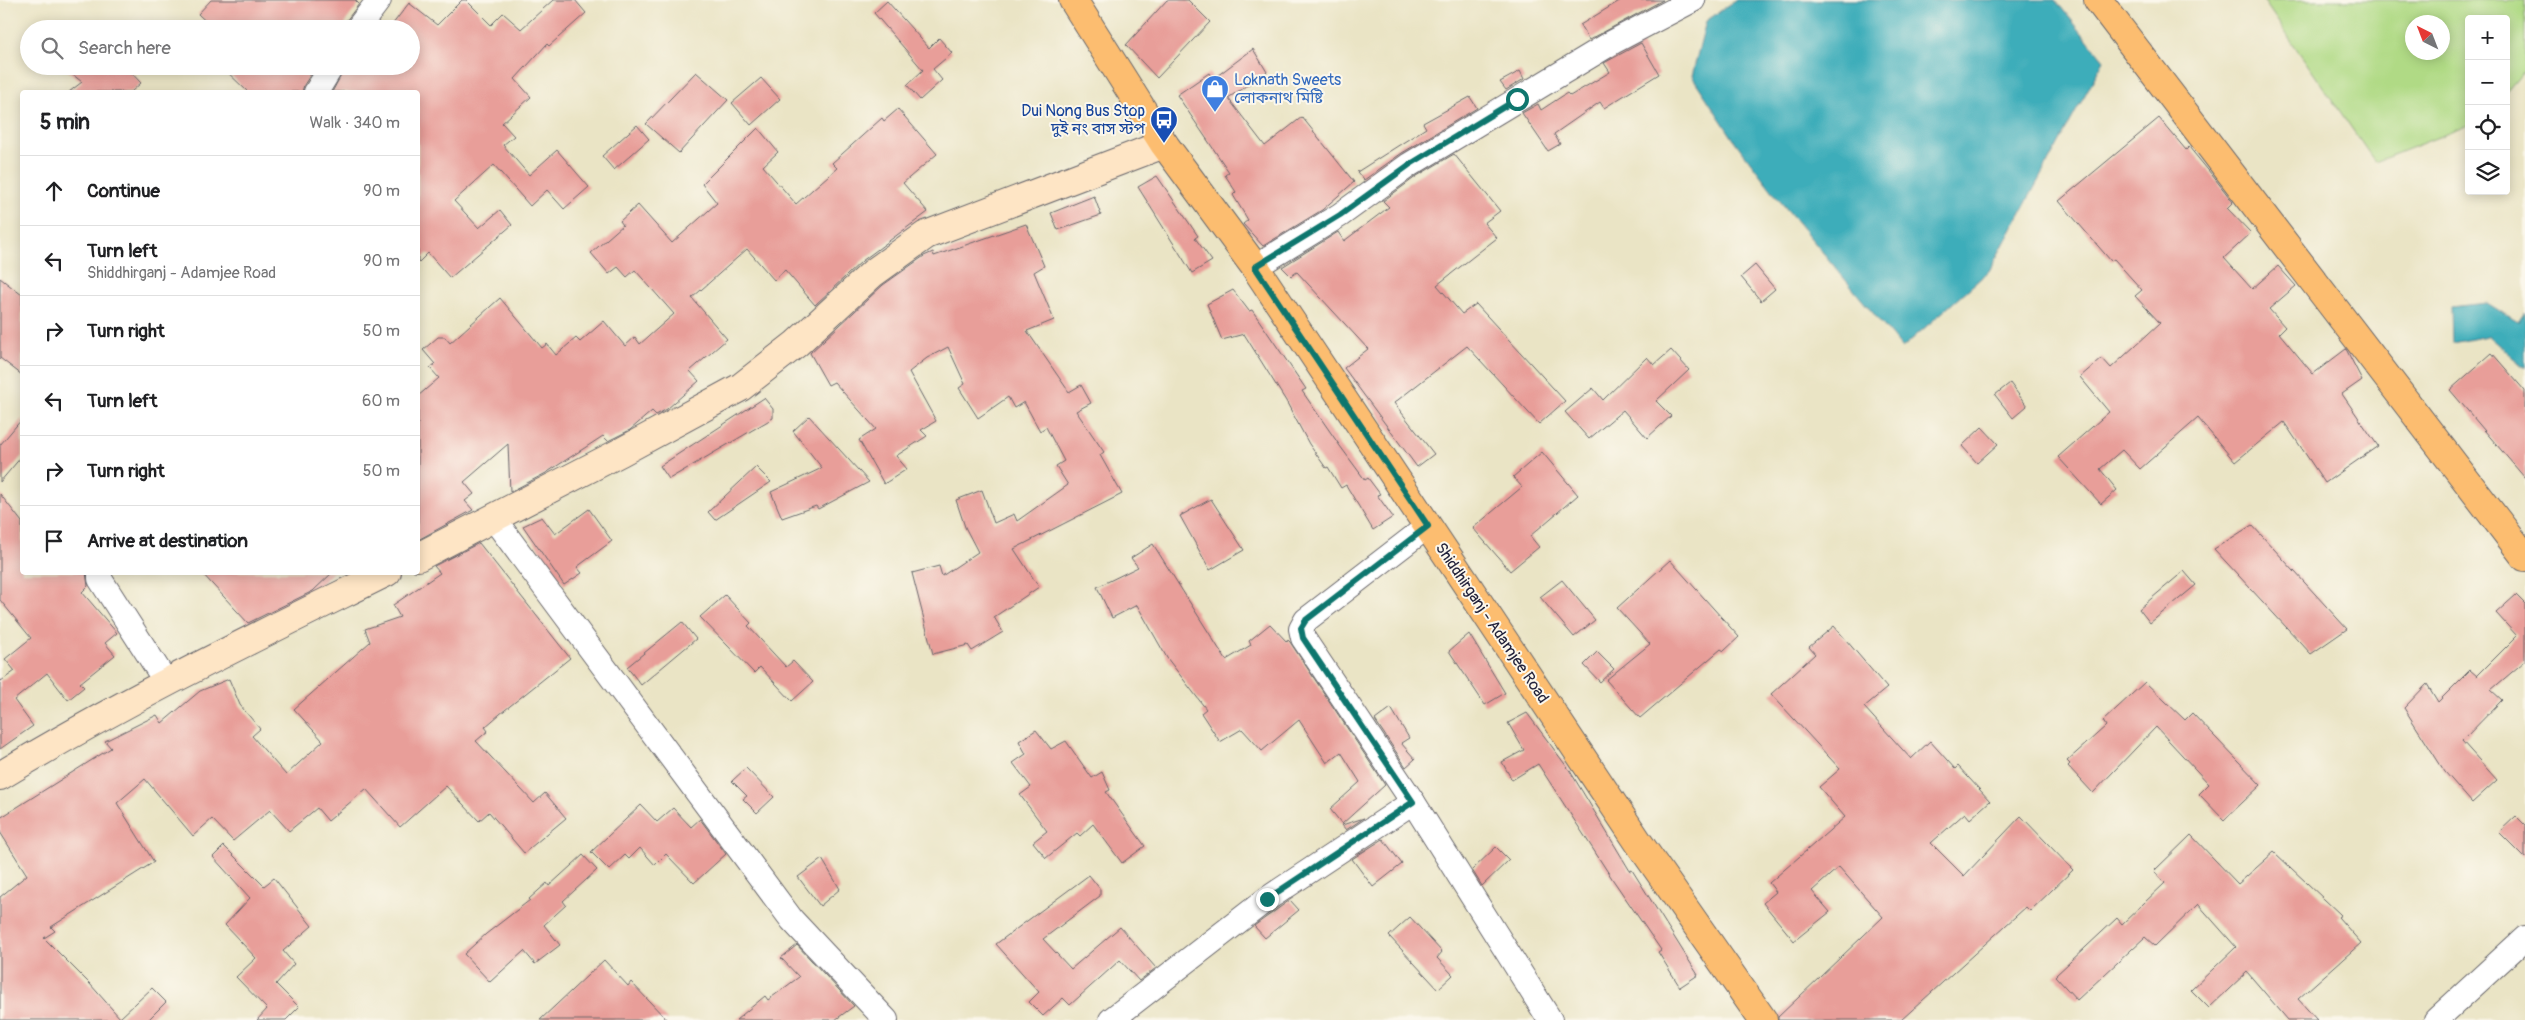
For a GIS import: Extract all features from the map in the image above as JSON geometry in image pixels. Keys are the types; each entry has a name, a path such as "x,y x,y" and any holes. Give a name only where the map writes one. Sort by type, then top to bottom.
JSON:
{"main road":[{"name":"Shiddhirganj - Adamjee Road","path":"1073,0 1164,144 1255,267 1639,843 1763,1020"},
{"path":"2098,0 2525,557"}],"street":[{"path":"364,20 379,0"},
{"path":"1255,267 1340,215 1418,160 1613,42 1693,0"},
{"path":"317,90 326,75"},
{"path":"420,556 494,519 741,387 796,344 873,273 926,235 1164,144"},
{"path":"494,519 792,920 886,1020"},
{"path":"1428,526 1306,620 1301,628 1303,638 1413,802 1550,1020"},
{"path":"100,575 100,579 166,682"},
{"path":"0,776 68,734 166,682 381,575"},
{"path":"1120,1018 1267,899 1413,802"},
{"path":"2436,1020 2525,938"}],"green space":[{"path":"2263,0 2525,0 2525,70 2510,87 2510,15 2465,15 2465,127 2375,162"}],"water":[{"path":"1736,0 2055,0 2104,60 1989,271 1902,348 1780,201 1736,143 1692,76 1706,21"},
{"path":"2487,303 2518,322 2525,312 2525,368 2488,336 2452,343 2451,307"}],"building":[{"path":"211,0 355,0 359,4 347,20 204,20 198,14"},
{"path":"462,0 466,0 491,25 503,13 521,29 553,0 575,0 586,13 549,46 547,44 515,79 531,97 502,123 514,136 503,145 529,175 557,150 589,187 564,209 547,190 530,206 494,165 454,201 479,228 500,210 512,225 450,278 428,253 420,261 420,90 333,90 341,75 420,75 420,20 396,20 409,3 437,25"},
{"path":"1167,0 1188,0 1210,22 1157,78 1126,45"},
{"path":"1621,0 1663,0 1589,40 1580,25"},
{"path":"887,1 929,48 939,38 952,53 933,69 942,80 920,100 907,85 923,70 874,13"},
{"path":"1641,43 1659,74 1604,108 1600,102 1554,134 1560,144 1548,151 1522,113 1538,104 1541,110 1567,93 1570,96 1610,72 1604,63"},
{"path":"1253,49 1267,72 1228,98 1265,146 1302,117 1354,182 1322,210 1263,246 1243,224 1248,220 1233,195 1236,192 1225,175 1229,172 1177,95 1209,73 1213,79"},
{"path":"1520,71 1524,79 1506,90 1500,82"},
{"path":"696,72 728,100 679,153 646,124"},
{"path":"73,75 133,75 141,83 133,90 72,90 82,82"},
{"path":"230,75 310,75 303,90 246,90"},
{"path":"761,78 780,99 751,125 732,103"},
{"path":"1470,97 1477,108 1402,153 1364,180 1357,172 1426,128 1423,123"},
{"path":"898,109 937,154 903,183 928,212 862,261 815,305 785,270 774,280 747,249 692,298 727,339 690,371 699,381 667,409 656,415 652,411 630,430 608,441 603,436 546,473 510,492 508,444 464,482 474,494 465,501 473,510 420,539 420,394 439,378 430,368 435,364 423,350 438,337 445,337 450,343 500,298 542,348 547,344 556,355 576,338 580,342 604,321 625,346 635,337 640,344 674,314 635,270 627,277 618,267 609,274 591,253 623,225 620,221 638,205 672,243 717,203 702,184 758,128 778,152 763,166 796,204 837,168 832,163 882,118 884,121"},
{"path":"2159,118 2186,150 2189,147 2212,175 2233,202 2227,208 2251,233 2224,258 2252,289 2278,266 2296,286 2269,309 2285,327 2279,333 2313,374 2346,349 2362,380 2342,394 2378,446 2325,483 2284,422 2235,462 2198,418 2140,469 2122,450 2100,469 2117,490 2101,504 2058,457 2109,412 2080,377 2102,358 2111,368 2160,323 2135,296 2142,290 2114,259 2111,261 2059,201"},
{"path":"637,125 649,139 614,170 602,156"},
{"path":"1454,154 1500,211 1484,223 1497,238 1437,285 1462,314 1476,304 1565,401 1539,424 1467,346 1394,403 1434,454 1417,467 1344,368 1368,349 1297,272 1291,276 1282,267 1338,232 1344,241 1389,207 1383,201 1417,176"},
{"path":"1157,176 1198,236 1195,238 1212,261 1192,273 1138,187"},
{"path":"1094,196 1101,215 1058,230 1051,213"},
{"path":"1026,224 1044,266 1034,272 1054,320 1027,331 1069,392 1081,385 1091,403 1076,411 1104,452 1100,455 1122,494 1014,549 1039,587 994,617 1003,632 972,651 968,645 933,654 912,573 939,566 942,576 978,552 965,527 956,500 982,490 994,523 1014,514 1017,521 1068,485 1056,466 1064,461 1046,427 1040,431 1024,402 1014,408 1008,397 978,418 959,388 965,384 948,347 927,358 909,372 936,421 921,430 927,436 896,456 907,469 884,484 859,440 876,429 834,382 828,385 810,353 883,285 924,256 933,252 934,256"},
{"path":"1755,265 1775,289 1761,301 1741,277"},
{"path":"0,278 20,293 20,373 0,358"},
{"path":"1233,290 1249,311 1252,310 1306,389 1302,391 1340,446 1365,480 1368,478 1380,494 1377,495 1393,517 1373,530 1346,485 1341,488 1328,467 1326,468 1309,444 1286,401 1244,334 1222,340 1207,304"},
{"path":"1671,350 1689,370 1656,401 1671,416 1647,438 1623,410 1589,439 1565,412 1593,388 1603,400 1647,357 1654,365"},
{"path":"2492,353 2525,391 2525,478 2450,390"},
{"path":"2010,383 2027,406 2013,418 1995,395"},
{"path":"764,398 773,409 773,418 669,479 660,466"},
{"path":"809,416 869,482 818,509 816,506 782,518 771,492 822,468 793,431"},
{"path":"20,421 20,458 0,482 0,445"},
{"path":"1982,427 1998,444 1977,463 1962,446"},
{"path":"1542,452 1578,495 1530,536 1539,547 1510,571 1473,528 1522,487 1513,477"},
{"path":"756,467 771,482 715,520 708,512"},
{"path":"0,494 20,519 20,575 86,575 88,586 82,592 117,633 105,643 115,655 80,683 84,687 68,700 47,673 14,700 33,726 0,749 0,679 1,681 15,671 5,659 31,638 0,600"},
{"path":"1211,499 1244,550 1210,570 1180,516"},
{"path":"589,509 612,541 577,567 582,573 564,585 523,526 542,517 555,534"},
{"path":"2252,525 2347,629 2311,654 2214,549"},
{"path":"479,543 570,658 485,727 488,731 476,741 534,803 545,793 566,818 524,853 489,812 479,821 446,786 400,827 366,789 328,821 317,808 289,831 270,810 233,841 212,819 193,836 145,779 117,803 154,862 51,927 55,931 44,938 90,984 120,1018 152,988 166,1002 148,1020 0,1020 0,897 27,875 0,832 0,818 111,748 105,741 157,715 162,723 200,691 229,679 240,705 260,729 252,736 286,775 323,741 294,709 370,642 365,629 400,617 393,605 440,573 434,566"},
{"path":"1153,544 1226,660 1251,645 1249,641 1270,624 1287,642 1288,640 1290,642 1385,785 1342,824 1330,809 1360,782 1341,752 1327,763 1299,720 1262,751 1242,729 1220,742 1201,713 1206,709 1167,658 1137,605 1112,618 1097,587 1138,567 1131,558"},
{"path":"1670,560 1739,637 1724,651 1721,649 1640,718 1606,680 1650,644 1617,608"},
{"path":"2184,571 2196,585 2150,623 2139,609"},
{"path":"204,575 330,575 313,591 248,623"},
{"path":"1562,580 1595,620 1574,637 1540,597"},
{"path":"725,595 751,623 748,626 786,667 793,661 813,682 792,701 760,667 754,673 700,617"},
{"path":"2516,595 2525,604 2525,661 2491,690 2502,700 2462,741 2497,780 2472,803 2445,772 2404,708 2427,684 2438,702 2470,670 2477,676 2517,636 2496,613"},
{"path":"682,622 696,639 641,685 627,667"},
{"path":"1834,626 1887,688 1864,707 1911,759 1930,741 1955,769 1958,766 1990,801 1970,819 1965,813 1931,843 1964,876 2021,816 2073,870 2030,911 2026,907 1901,1020 1778,1020 1778,1017 1883,917 1839,867 1812,891 1830,912 1794,941 1763,903 1776,892 1769,883 1845,817 1819,787 1840,769 1771,694 1815,654 1809,647"},
{"path":"1469,634 1505,693 1485,705 1449,651"},
{"path":"1597,652 1614,669 1600,682 1584,665"},
{"path":"2145,682 2185,720 2192,713 2261,785 2224,820 2199,794 2209,784 2156,727 2093,793 2068,766 2070,764 2067,761 2106,726 2103,721"},
{"path":"1391,708 1409,738 1401,743 1415,759 1406,767 1375,720"},
{"path":"1527,713 1570,771 1630,871 1632,870 1698,975 1680,987 1658,952 1661,950 1538,764 1512,780 1502,762 1524,750 1508,723"},
{"path":"1036,730 1051,749 1066,741 1092,778 1102,772 1110,790 1106,792 1145,846 1122,863 1093,824 1080,836 1077,833 1046,858 1033,842 1047,831 1020,795 1031,787 1013,763 1026,754 1019,741"},
{"path":"746,768 774,797 757,813 743,799 747,796 732,781"},
{"path":"641,805 657,822 673,808 691,827 700,819 726,854 694,883 666,854 655,865 640,848 629,859 625,855 609,870 591,852"},
{"path":"2516,816 2525,825 2525,858 2499,832"},
{"path":"1364,818 1346,830 1342,825"},
{"path":"2191,835 2238,884 2274,852 2341,915 2338,917 2361,943 2298,999 2317,1020 2288,1020 2247,972 2209,1008 2191,990 2236,947 2198,904 2155,946 2145,937 2077,1000 2055,976 2117,918 2122,924 2165,883 2154,871"},
{"path":"1383,839 1402,864 1373,887 1352,859"},
{"path":"224,846 264,886 274,878 312,926 283,951 294,964 276,984 299,1007 286,1020 257,1020 267,1009 236,977 256,958 225,925 250,898 213,857"},
{"path":"1496,847 1509,860 1482,886 1472,870"},
{"path":"583,855 597,870 563,901 566,905 544,925 560,945 535,964 524,951 490,982 464,954 486,934 530,900 547,883 549,886"},
{"path":"822,859 840,889 820,906 798,877"},
{"path":"1089,875 1100,889 1100,896 1043,939 1071,969 1120,927 1156,968 1139,981 1120,960 1070,1005 1063,998 1043,1016 1029,1002 1039,992 996,944"},
{"path":"1290,900 1299,910 1265,938 1254,926"},
{"path":"1410,917 1442,952 1437,958 1453,975 1438,989 1389,936"},
{"path":"797,945 854,1006 835,1020 736,1020 765,996 768,1000 799,977 781,958"},
{"path":"604,960 628,986 631,982 667,1020 540,1020"}],"place":[{"name":"Loknath Sweets লোকনাথ মিষ্টি","path":"1215,113"},
{"name":"Dui Nong Bus Stop দুই নং বাস স্টপ","path":"1164,144"}],"route":[{"path":"1267,899 1413,802 1303,638 1301,628 1306,620 1428,526 1255,267 1340,215 1409,165 1517,99"}]}
